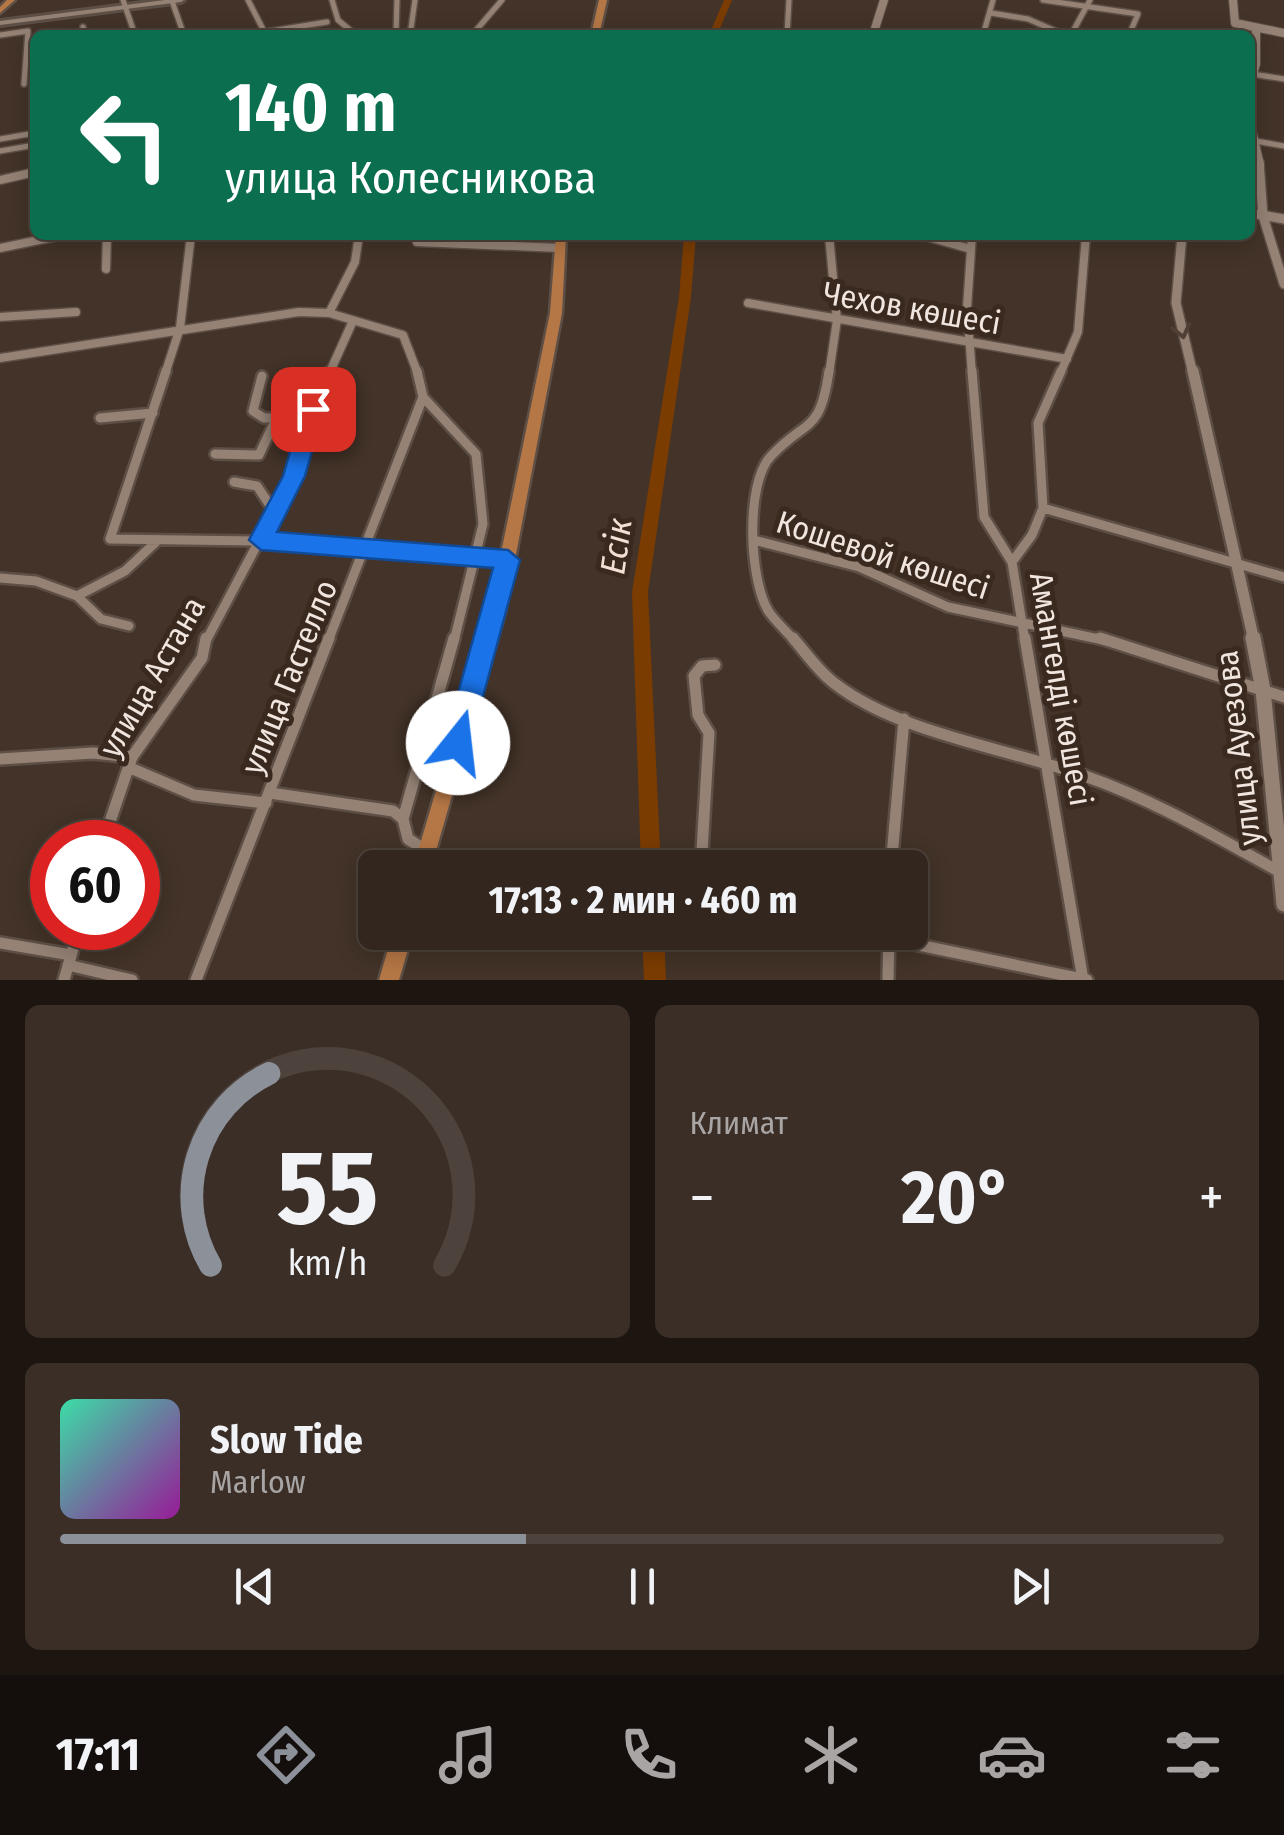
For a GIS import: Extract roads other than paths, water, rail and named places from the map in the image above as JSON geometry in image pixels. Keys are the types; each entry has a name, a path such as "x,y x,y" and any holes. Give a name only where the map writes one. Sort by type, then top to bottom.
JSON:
{"main road":[{"path":"0,11 11,0"},
{"path":"0,22 125,3 181,0"},
{"path":"597,30 603,0"},
{"path":"427,850 497,612 556,313 560,242"},
{"path":"389,980 398,950"}],"street":[{"path":"248,0 263,30"},
{"path":"332,0 338,20 350,30"},
{"path":"396,30 397,0"},
{"path":"411,30 415,0"},
{"path":"476,30 502,0"},
{"path":"787,30 789,0"},
{"path":"875,30 884,0"},
{"path":"986,30 993,0"},
{"path":"1043,0 1138,14 1130,30"},
{"path":"1071,30 1090,0"},
{"path":"1234,0 1235,23 1284,33"},
{"path":"172,1 182,30"},
{"path":"125,3 133,30"},
{"path":"992,13 1055,30"},
{"path":"286,30 327,22"},
{"path":"83,26 84,30"},
{"path":"1255,41 1256,29"},
{"path":"0,35 28,31 24,84"},
{"path":"1255,74 1284,79"},
{"path":"0,140 30,134"},
{"path":"1255,141 1284,146"},
{"path":"0,151 30,146"},
{"path":"1255,149 1263,216 1284,284"},
{"path":"0,180 30,173"},
{"path":"1255,215 1284,220"},
{"path":"0,248 39,240"},
{"path":"106,269 107,240"},
{"path":"190,240 180,328 110,539 261,540 508,560"},
{"path":"329,314 355,262 358,240"},
{"path":"417,240 560,242"},
{"path":"829,240 837,320 821,413 806,431 781,445 760,471 753,506 758,587 769,612 832,682 904,719 1045,763 1158,805 1280,872"},
{"path":"939,240 967,248"},
{"name":"Амангелді көшесі","path":"970,240 967,248 970,340 984,517 1012,562 1084,980"},
{"path":"1012,562 1032,535 1043,508 1038,423 1078,332 1086,240"},
{"name":"улица Ауезова","path":"1182,240 1176,303 1239,562 1263,690 1284,904"},
{"name":"Чехов көшесі","path":"748,303 970,340 987,348 1067,358"},
{"path":"0,317 76,312"},
{"path":"0,358 263,314 329,314 403,335 415,360 423,397 476,454 483,524 477,559 403,819 408,839 417,850"},
{"name":"улица Астана","path":"111,820 130,762 202,658 207,636 294,476 310,418 352,323"},
{"path":"262,376 253,411 264,418 310,418"},
{"name":"улица Гастелло","path":"196,980 367,550 423,397"},
{"path":"100,418 153,412"},
{"path":"215,454 260,456 277,417"},
{"path":"234,482 257,486 275,514"},
{"path":"1043,508 1284,577"},
{"name":"Кошевой көшесі","path":"754,540 859,567 948,608 1081,632 1284,697"},
{"path":"77,596 126,571 157,541"},
{"path":"0,578 36,581 77,596 101,619 129,626"},
{"path":"702,850 709,732 698,715 694,676 702,666 715,666"},
{"path":"893,850 904,719"},
{"path":"0,759 94,753 130,762 194,796 386,808 403,819"},
{"path":"0,943 132,980"},
{"path":"928,945 1084,980"},
{"path":"64,980 72,950"},
{"path":"888,980 889,950"}],"waterway":[{"name":"Есік","path":"715,30 728,0"},
{"name":"Есік","path":"650,850 640,592 685,297 690,240"},
{"name":"Есік","path":"654,950 655,980"}]}
